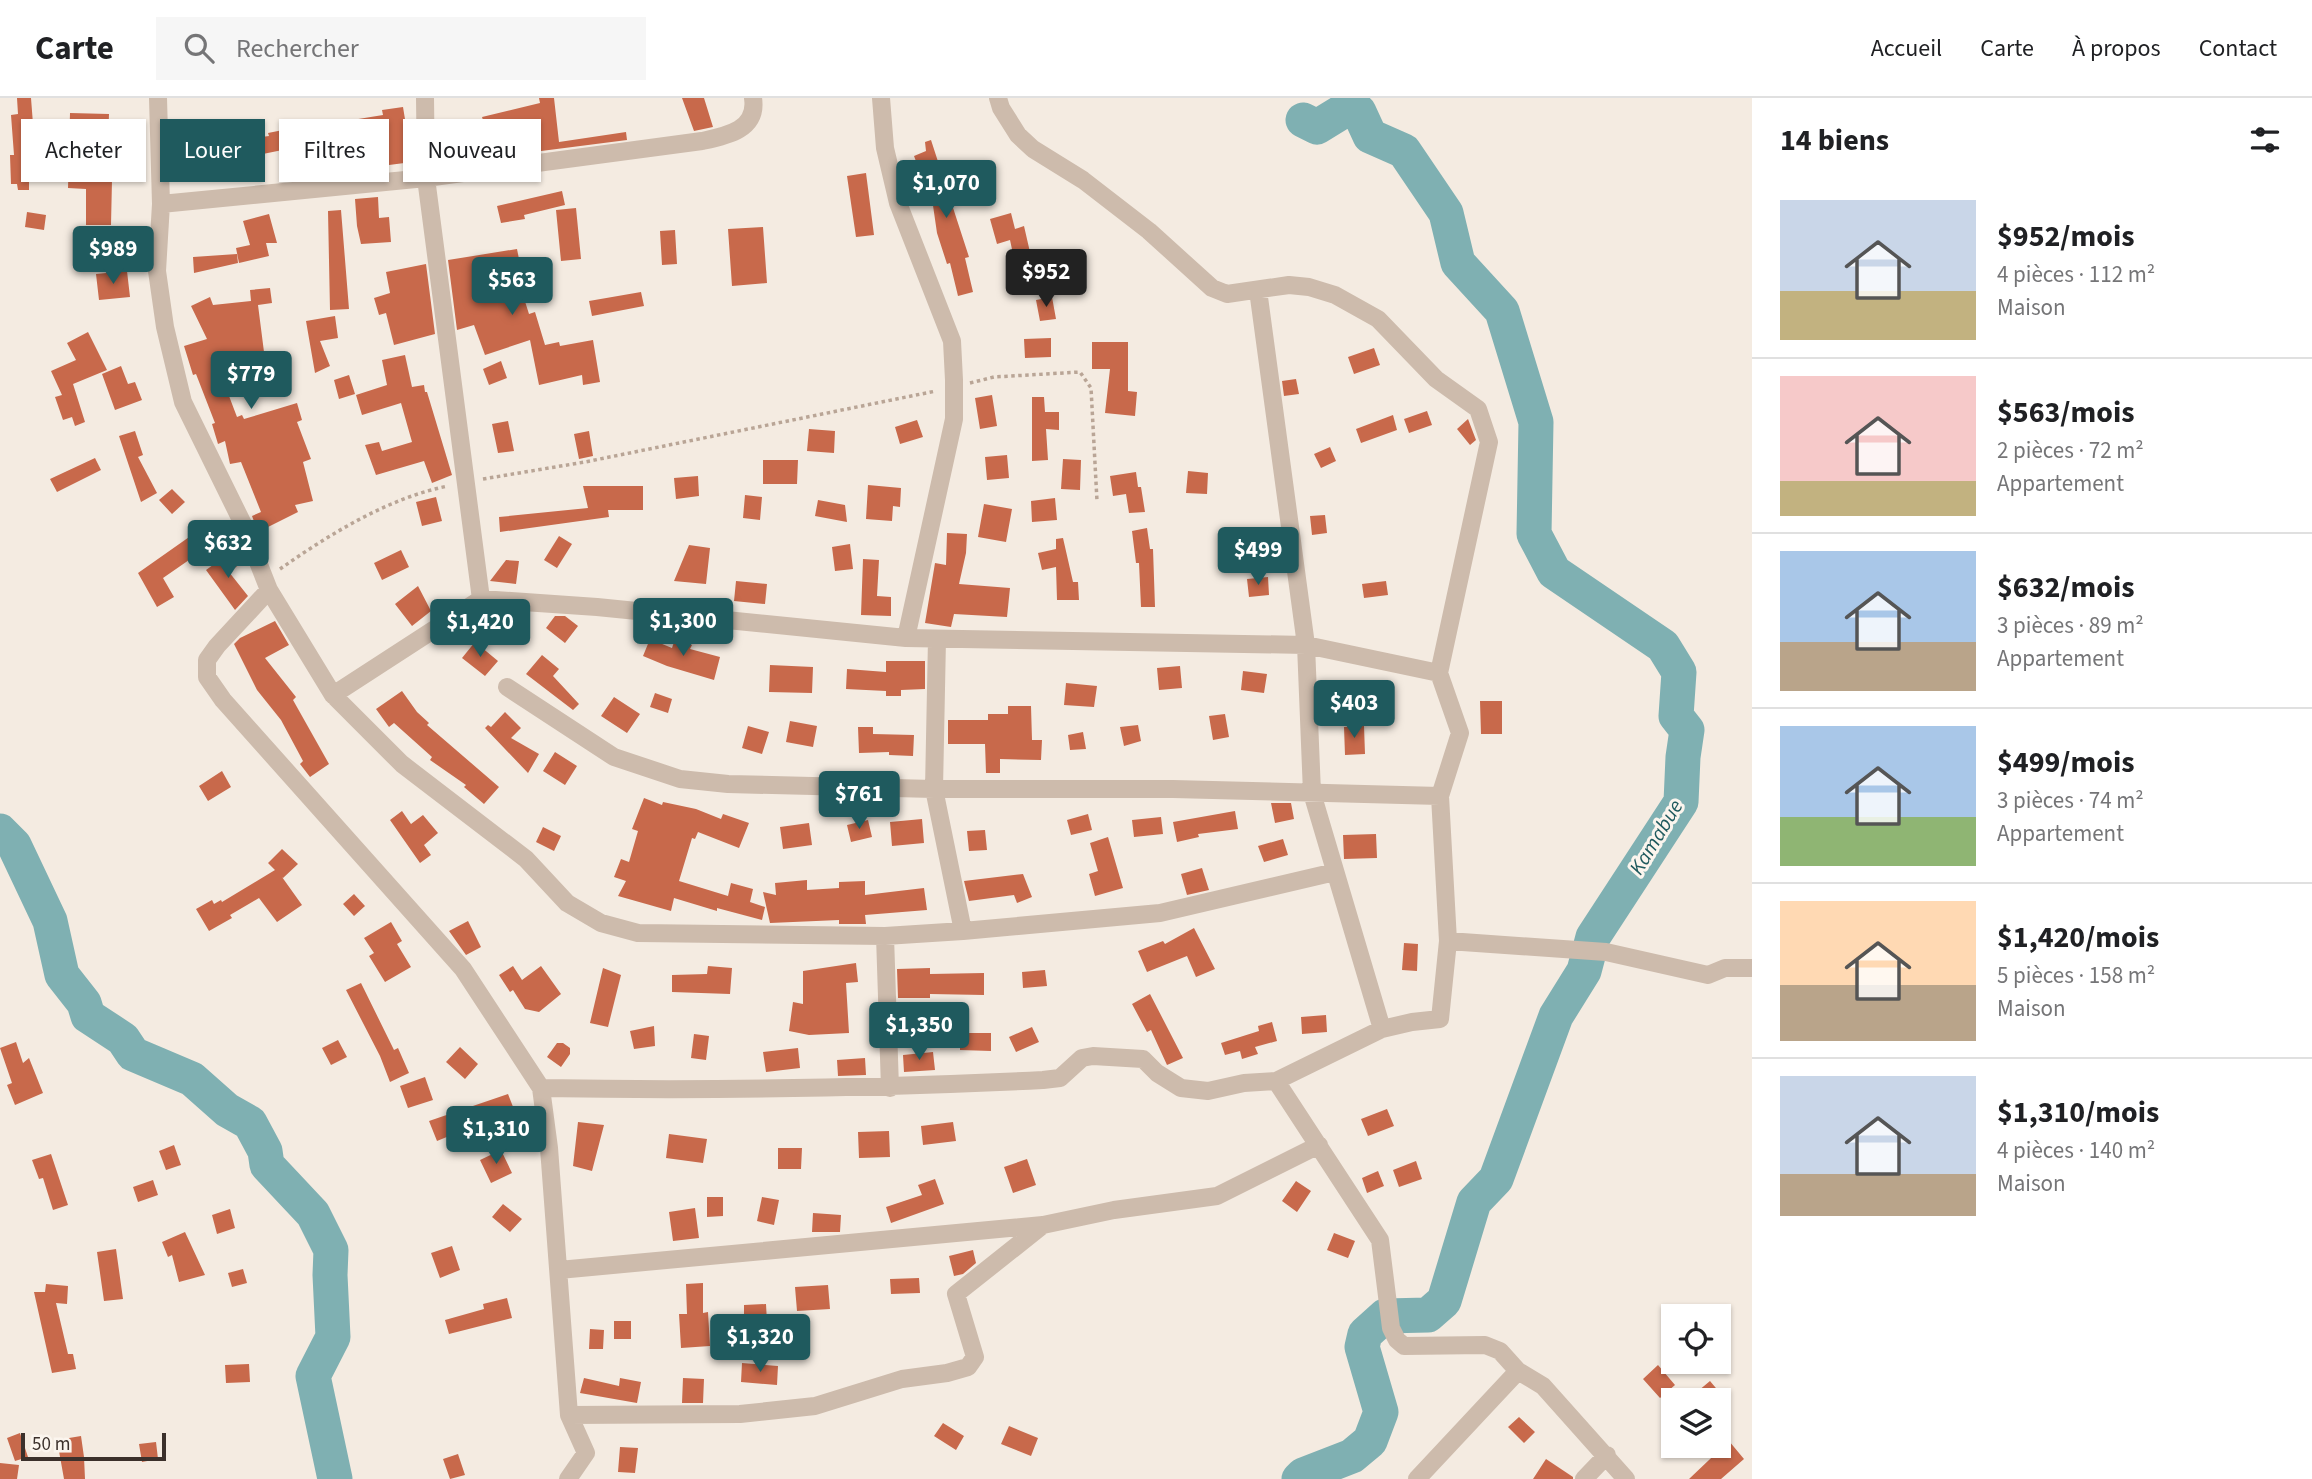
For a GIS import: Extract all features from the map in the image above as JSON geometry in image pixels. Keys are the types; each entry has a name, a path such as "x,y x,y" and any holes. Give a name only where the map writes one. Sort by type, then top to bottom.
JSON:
{"street":[{"path":"158,98 161,204 157,271 165,327 183,402 243,524 267,585 333,695 402,764 526,859 567,903 601,923 638,933 885,936 963,932 1160,913 1335,872"},
{"path":"425,98 425,119"},
{"path":"541,163 730,135 750,120 754,105 752,98"},
{"path":"881,98 885,148 898,203 952,341 954,419 906,638"},
{"path":"541,1088 698,1091 890,1087 1060,1078 1082,1058 1093,1056 1143,1059 1157,1073 1181,1088 1208,1091 1244,1083 1276,1080 1382,1029 1412,1021 1440,1019 1448,941 1440,796 1460,733 1439,673 1489,442 1478,409 1436,379 1378,319 1335,295 1309,287 1289,285 1227,294 1212,288 1149,230 1083,180 1033,149 1018,135 1001,108 998,98"},
{"path":"161,204 403,180"},
{"path":"427,182 481,599"},
{"path":"1258,290 1306,645 1312,793 1382,1029"},
{"path":"267,585 207,660 207,677 223,700 463,969 541,1088 559,1270 569,1415 586,1453 568,1479"},
{"path":"333,695 481,599 597,607 906,638 1306,645 1439,673"},
{"path":"937,639 934,789 963,932"},
{"path":"507,687 614,757 680,779 728,784 934,789 1173,789 1440,796"},
{"path":"885,936 890,1087"},
{"path":"1448,941 1606,952 1708,975 1725,968 1752,968"},
{"path":"1276,1080 1380,1240 1391,1328 1397,1340 1404,1346 1418,1348 1485,1345 1500,1351 1518,1371 1544,1386 1626,1479"},
{"path":"559,1270 1043,1225 1114,1210 1217,1196 1319,1145"},
{"path":"569,1415 740,1414 815,1406 902,1378 947,1373 968,1367 975,1357 956,1294 1043,1225"},
{"path":"1418,1479 1518,1371"},
{"path":"1584,1479 1607,1455"}],"path":[{"path":"267,585 305,551 373,514 424,491 585,462 954,387 994,376 1080,372 1091,387 1097,501"}],"building":[{"path":"17,98 31,98 33,119 21,119 21,182 29,182 29,190 18,190 17,184 11,184 10,155 14,155 11,115 18,114"},
{"path":"539,98 554,98 559,142 626,132 627,140 541,151 541,119 482,117 540,103"},
{"path":"682,98 704,98 713,127 694,131"},
{"path":"403,107 403,163 389,165 389,119 358,119 383,115 382,110"},
{"path":"70,113 109,114 109,119 70,119"},
{"path":"279,131 279,151 265,154 265,136 269,136 268,133"},
{"path":"931,140 969,257 965,258 973,292 958,296 950,263 947,264 937,233 929,178 923,180 914,156 926,151 925,142"},
{"path":"866,173 874,235 856,237 847,176"},
{"path":"68,182 112,182 111,225 86,225 86,189 68,188"},
{"path":"562,191 565,205 524,215 525,219 501,223 497,206"},
{"path":"378,197 379,218 389,217 391,242 361,244 355,199"},
{"path":"576,208 581,259 561,261 556,210"},
{"path":"341,210 349,309 330,310 328,211"},
{"path":"27,212 46,215 44,230 25,227"},
{"path":"1011,213 1015,229 1024,226 1035,274 1018,277 1010,240 997,244 990,219"},
{"path":"269,214 277,243 266,243 269,256 239,263 236,248 250,245 243,221"},
{"path":"763,227 767,283 732,286 728,229"},
{"path":"675,230 677,264 662,265 660,231"},
{"path":"517,249 521,269 515,270 529,314 535,312 545,345 559,342 560,346 593,340 600,382 583,385 582,375 539,385 530,340 485,355 474,325 457,330 448,260"},
{"path":"237,254 238,263 194,273 193,257"},
{"path":"426,264 435,334 394,345 386,313 379,315 374,298 390,293 386,272"},
{"path":"127,271 130,297 99,300 96,274"},
{"path":"270,288 272,303 258,305 264,352 223,357 226,365 218,367 237,417 242,415 244,419 297,403 302,420 297,422 311,459 303,462 313,501 295,505 298,512 258,532 252,516 261,512 241,462 230,464 225,441 218,444 212,424 215,423 196,374 193,375 184,346 207,339 191,306 210,297 213,305 251,301 250,290"},
{"path":"641,292 644,306 592,316 589,301"},
{"path":"1052,297 1056,319 1040,321 1036,300"},
{"path":"335,316 338,338 320,341 330,366 315,373 306,321"},
{"path":"88,332 107,370 73,384 85,422 75,426 72,417 63,420 55,397 62,395 51,371 76,360 67,343"},
{"path":"1051,338 1051,357 1025,358 1024,339"},
{"path":"1092,342 1128,342 1128,391 1137,392 1135,416 1105,413 1110,369 1092,369"},
{"path":"1374,348 1380,365 1354,374 1348,357"},
{"path":"405,355 412,387 424,385 427,392 452,475 432,483 424,461 376,475 365,445 379,442 382,451 412,442 401,403 362,415 356,395 387,385 382,360"},
{"path":"501,361 507,378 489,385 483,369"},
{"path":"121,366 128,384 135,382 142,400 115,410 102,374"},
{"path":"349,375 355,394 339,399 334,380"},
{"path":"1296,379 1299,394 1284,396 1282,381"},
{"path":"992,395 997,426 980,429 975,398"},
{"path":"1032,397 1044,397 1045,412 1059,412 1059,430 1046,429 1048,460 1032,461"},
{"path":"1427,411 1432,425 1409,433 1404,419"},
{"path":"1393,415 1397,430 1361,443 1356,429"},
{"path":"1468,419 1476,440 1470,445 1457,429"},
{"path":"917,420 923,437 900,444 895,427"},
{"path":"508,421 514,451 498,453 492,424"},
{"path":"809,429 835,431 834,453 807,451"},
{"path":"135,431 143,455 138,457 157,493 141,502 119,436"},
{"path":"589,431 593,456 579,459 574,434"},
{"path":"1330,447 1336,461 1321,468 1314,454"},
{"path":"1007,455 1009,478 987,480 985,457"},
{"path":"95,458 101,470 57,492 50,479"},
{"path":"1063,459 1081,460 1080,490 1061,489"},
{"path":"763,460 798,460 797,484 763,484"},
{"path":"1188,471 1208,473 1207,494 1186,493"},
{"path":"1136,472 1145,512 1129,513 1126,494 1113,496 1110,476"},
{"path":"698,476 699,496 676,499 674,478"},
{"path":"868,485 901,488 900,507 893,506 892,521 866,519"},
{"path":"583,486 643,486 643,510 608,510 609,517 500,532 499,517 588,508"},
{"path":"172,489 185,502 172,514 159,500"},
{"path":"745,495 762,497 760,520 743,518"},
{"path":"436,497 442,521 422,526 416,502"},
{"path":"1055,498 1057,520 1032,522 1031,501"},
{"path":"818,500 845,505 847,522 815,516"},
{"path":"984,504 1012,509 1006,542 978,537"},
{"path":"1325,515 1327,533 1312,535 1310,516"},
{"path":"1147,528 1150,549 1153,549 1155,607 1141,607 1139,563 1136,563 1132,531"},
{"path":"947,533 967,534 959,584 1010,588 1007,617 954,614 951,627 925,623 935,563 946,565"},
{"path":"192,535 202,551 163,578 174,597 157,607 138,573"},
{"path":"559,536 572,544 557,568 544,560"},
{"path":"1063,538 1073,582 1078,582 1079,600 1057,600 1056,567 1042,570 1038,553 1056,549 1056,539"},
{"path":"850,544 853,569 835,571 832,547"},
{"path":"689,545 710,548 706,584 674,581"},
{"path":"401,550 409,567 382,580 374,563"},
{"path":"231,552 240,564 229,572 248,596 235,610 206,570"},
{"path":"863,559 879,560 877,596 891,597 891,616 861,615"},
{"path":"506,560 519,561 516,584 490,581"},
{"path":"1268,577 1269,595 1249,597 1247,579"},
{"path":"736,581 767,584 765,604 734,601"},
{"path":"1386,581 1388,595 1364,598 1362,584"},
{"path":"418,586 431,611 412,626 395,604"},
{"path":"495,611 510,624 496,637 483,624"},
{"path":"555,616 565,616 578,626 565,643 546,628"},
{"path":"275,621 289,645 265,658 296,697 293,700 329,764 310,777 300,764 303,761 281,720 257,690 234,644 240,638"},
{"path":"650,639 672,648 675,639 692,645 690,649 720,657 714,680 643,656"},
{"path":"475,642 498,661 485,676 462,658"},
{"path":"542,655 559,669 553,676 579,704 573,710 526,674"},
{"path":"886,661 925,661 925,689 901,690 901,696 886,696 886,691 846,689 847,669 886,672"},
{"path":"770,665 813,667 812,693 769,692"},
{"path":"1180,666 1182,688 1159,690 1157,668"},
{"path":"1243,671 1267,674 1264,693 1241,690"},
{"path":"1066,683 1097,686 1094,707 1064,705"},
{"path":"402,691 429,723 427,725 499,787 484,804 464,787 466,785 430,760 432,757 394,723 389,727 376,709"},
{"path":"655,693 672,699 668,713 650,707"},
{"path":"614,697 640,714 627,733 601,716"},
{"path":"1480,701 1502,701 1502,734 1481,734"},
{"path":"1008,706 1031,706 1032,740 1042,740 1041,760 1000,759 1000,773 986,773 985,744 948,744 948,720 988,720 988,714 1008,714"},
{"path":"505,712 521,728 511,738 539,754 528,773 485,728 488,725 491,727"},
{"path":"1225,714 1229,737 1213,740 1209,716"},
{"path":"790,721 817,726 813,747 786,742"},
{"path":"1138,725 1141,741 1124,746 1120,727"},
{"path":"748,726 769,732 762,754 742,748"},
{"path":"1364,726 1365,754 1345,755 1344,727"},
{"path":"858,727 873,727 873,734 914,735 913,756 889,755 889,752 859,753"},
{"path":"1083,732 1086,749 1070,750 1068,735"},
{"path":"555,752 577,766 565,785 543,771"},
{"path":"222,771 231,787 208,801 199,786"},
{"path":"644,798 662,805 663,802 696,809 721,819 723,814 749,823 739,848 698,832 695,839 692,838 679,881 728,896 731,883 753,889 750,902 765,907 762,920 717,908 717,911 674,898 671,911 618,896 626,881 614,877 621,859 629,862 638,831 632,829"},
{"path":"1271,803 1291,803 1294,819 1275,823"},
{"path":"402,811 411,824 423,815 438,833 424,845 431,855 420,863 390,820"},
{"path":"1235,811 1238,829 1198,834 1199,837 1177,842 1173,822"},
{"path":"1088,814 1092,830 1071,835 1067,820"},
{"path":"1161,817 1163,834 1134,837 1132,820"},
{"path":"922,819 924,843 892,846 890,822"},
{"path":"868,820 872,837 851,842 847,825"},
{"path":"809,823 812,845 783,849 780,827"},
{"path":"543,827 561,836 554,851 536,842"},
{"path":"985,830 987,850 969,851 967,831"},
{"path":"1376,834 1377,858 1344,859 1343,835"},
{"path":"1108,837 1123,888 1095,896 1089,874 1098,871 1090,843"},
{"path":"1283,839 1288,855 1264,862 1258,846"},
{"path":"282,849 298,864 282,877 302,905 277,922 259,898 209,931 196,909 212,900 214,904 221,900 222,902 275,870 268,863"},
{"path":"1202,868 1209,890 1187,895 1181,874"},
{"path":"1023,874 1032,897 1017,903 1014,895 969,901 964,881"},
{"path":"807,880 807,890 839,888 839,882 865,881 865,895 924,888 927,910 865,915 866,924 839,924 839,920 770,923 763,892 776,895 775,883"},
{"path":"354,894 365,906 354,916 343,904"},
{"path":"468,921 481,947 466,955 449,931"},
{"path":"391,922 402,941 397,944 411,967 385,982 369,956 374,953 364,938"},
{"path":"1194,928 1215,969 1196,977 1187,956 1147,972 1138,951 1163,941 1165,944"},
{"path":"1404,943 1418,944 1417,971 1402,970"},
{"path":"856,963 858,982 846,983 849,1033 809,1035 789,1031 793,1002 803,1004 803,971"},
{"path":"513,966 522,980 541,966 561,994 539,1012 525,1009 499,975"},
{"path":"708,966 732,968 730,994 672,992 672,975 707,974"},
{"path":"603,968 621,975 608,1027 590,1023"},
{"path":"930,968 930,974 984,973 984,995 930,994 930,998 898,998 897,969"},
{"path":"1045,970 1047,986 1023,988 1022,972"},
{"path":"361,983 394,1050 398,1048 409,1073 390,1082 380,1056 346,990"},
{"path":"1150,994 1183,1058 1167,1065 1151,1030 1147,1032 1132,1004"},
{"path":"1326,1015 1327,1032 1302,1034 1301,1017"},
{"path":"1272,1022 1277,1041 1255,1047 1258,1054 1242,1059 1240,1051 1225,1055 1221,1043 1259,1031 1258,1026"},
{"path":"654,1026 655,1046 634,1049 630,1031"},
{"path":"1032,1027 1039,1042 1016,1052 1009,1037"},
{"path":"960,1033 991,1033 991,1051 960,1050"},
{"path":"694,1034 709,1036 706,1060 691,1058"},
{"path":"338,1040 347,1057 331,1065 322,1048"},
{"path":"16,1042 23,1063 29,1058 43,1093 15,1105 7,1085 12,1083 0,1048"},
{"path":"557,1043 563,1043 570,1048 570,1054 561,1067 547,1057"},
{"path":"460,1047 478,1064 465,1079 446,1062"},
{"path":"798,1048 800,1068 766,1072 763,1052"},
{"path":"933,1052 935,1070 904,1072 903,1055"},
{"path":"865,1058 866,1075 838,1076 837,1060"},
{"path":"425,1077 433,1100 408,1108 400,1086"},
{"path":"508,1094 517,1117 502,1123 500,1119 472,1130 471,1127 437,1141 429,1121"},
{"path":"1387,1109 1394,1126 1368,1136 1361,1119"},
{"path":"578,1122 604,1125 592,1171 573,1166"},
{"path":"953,1122 956,1141 923,1145 921,1126"},
{"path":"889,1131 890,1157 859,1158 858,1132"},
{"path":"669,1134 707,1139 703,1163 666,1158"},
{"path":"174,1145 181,1165 166,1170 159,1151"},
{"path":"778,1148 802,1148 801,1169 778,1169"},
{"path":"501,1150 512,1173 491,1183 480,1160"},
{"path":"51,1154 68,1205 53,1210 43,1178 39,1179 32,1160"},
{"path":"1027,1159 1036,1185 1013,1193 1004,1167"},
{"path":"1416,1161 1422,1179 1399,1187 1393,1170"},
{"path":"1378,1171 1384,1186 1367,1193 1362,1178"},
{"path":"935,1179 944,1204 891,1223 886,1207 922,1195 918,1185"},
{"path":"153,1180 158,1195 138,1202 133,1187"},
{"path":"1296,1181 1311,1191 1297,1212 1282,1201"},
{"path":"707,1197 723,1197 723,1216 707,1217"},
{"path":"762,1197 779,1200 774,1225 757,1221"},
{"path":"503,1204 522,1219 510,1232 492,1217"},
{"path":"695,1208 699,1238 673,1241 669,1212"},
{"path":"230,1209 235,1228 217,1234 212,1215"},
{"path":"813,1213 841,1215 840,1232 812,1232"},
{"path":"185,1232 205,1275 179,1282 172,1255 168,1257 162,1242"},
{"path":"1334,1233 1355,1241 1348,1258 1327,1250"},
{"path":"452,1246 460,1270 440,1278 431,1253"},
{"path":"116,1249 123,1299 104,1301 97,1252"},
{"path":"973,1250 976,1263 963,1274 954,1276 949,1256"},
{"path":"243,1269 247,1283 232,1287 228,1273"},
{"path":"919,1278 920,1293 891,1294 890,1279"},
{"path":"703,1283 703,1313 708,1312 710,1346 681,1348 679,1314 687,1314 686,1284"},
{"path":"46,1284 68,1286 67,1304 56,1303 68,1354 73,1354 76,1369 52,1373 34,1292 45,1292"},
{"path":"828,1285 830,1309 797,1311 795,1287"},
{"path":"507,1298 512,1318 449,1334 445,1320 484,1309 483,1304"},
{"path":"766,1304 767,1322 744,1323 744,1305"},
{"path":"614,1321 631,1321 631,1339 614,1339"},
{"path":"590,1329 604,1330 603,1349 589,1349"},
{"path":"742,1363 778,1366 777,1385 741,1382"},
{"path":"249,1364 250,1382 226,1383 225,1365"},
{"path":"1658,1365 1661,1374 1666,1374 1675,1385 1672,1388 1661,1388 1660,1398 1643,1379"},
{"path":"584,1378 619,1386 620,1378 641,1382 637,1403 580,1393"},
{"path":"683,1378 704,1379 703,1403 682,1403"},
{"path":"1710,1381 1716,1388 1702,1388"},
{"path":"1519,1417 1535,1432 1524,1443 1508,1427"},
{"path":"943,1423 964,1436 956,1450 934,1436"},
{"path":"1009,1426 1038,1438 1031,1456 1001,1444"},
{"path":"20,1433 28,1457 15,1461 7,1438"},
{"path":"81,1436 85,1479 64,1479 57,1440"},
{"path":"156,1442 158,1459 142,1462 139,1444"},
{"path":"1731,1443 1744,1459 1721,1479 1689,1479 1711,1458 1731,1458"},
{"path":"620,1447 638,1448 635,1473 618,1472"},
{"path":"458,1454 465,1475 450,1479 443,1459"},
{"path":"1546,1459 1573,1477 1573,1479 1533,1479"},
{"path":"0,1463 19,1465 17,1479 0,1479"}],"waterway":[{"name":"Kamabue","path":"1299,1479 1352,1456 1370,1441 1381,1412 1362,1347 1365,1334 1385,1316 1428,1315 1444,1301 1474,1202 1496,1179 1556,1016 1584,971 1593,937 1681,802 1687,730 1676,716 1679,672 1663,646 1554,572 1534,534 1536,422 1502,311 1458,263 1446,213 1404,151 1370,136 1359,112 1343,111 1317,127 1303,120"},
{"path":"0,831 14,845 50,921 62,975 84,1003 88,1016 123,1039 133,1054 192,1079 227,1110 250,1123 265,1151 267,1165 313,1214 331,1250 333,1337 313,1376 335,1479"}]}
